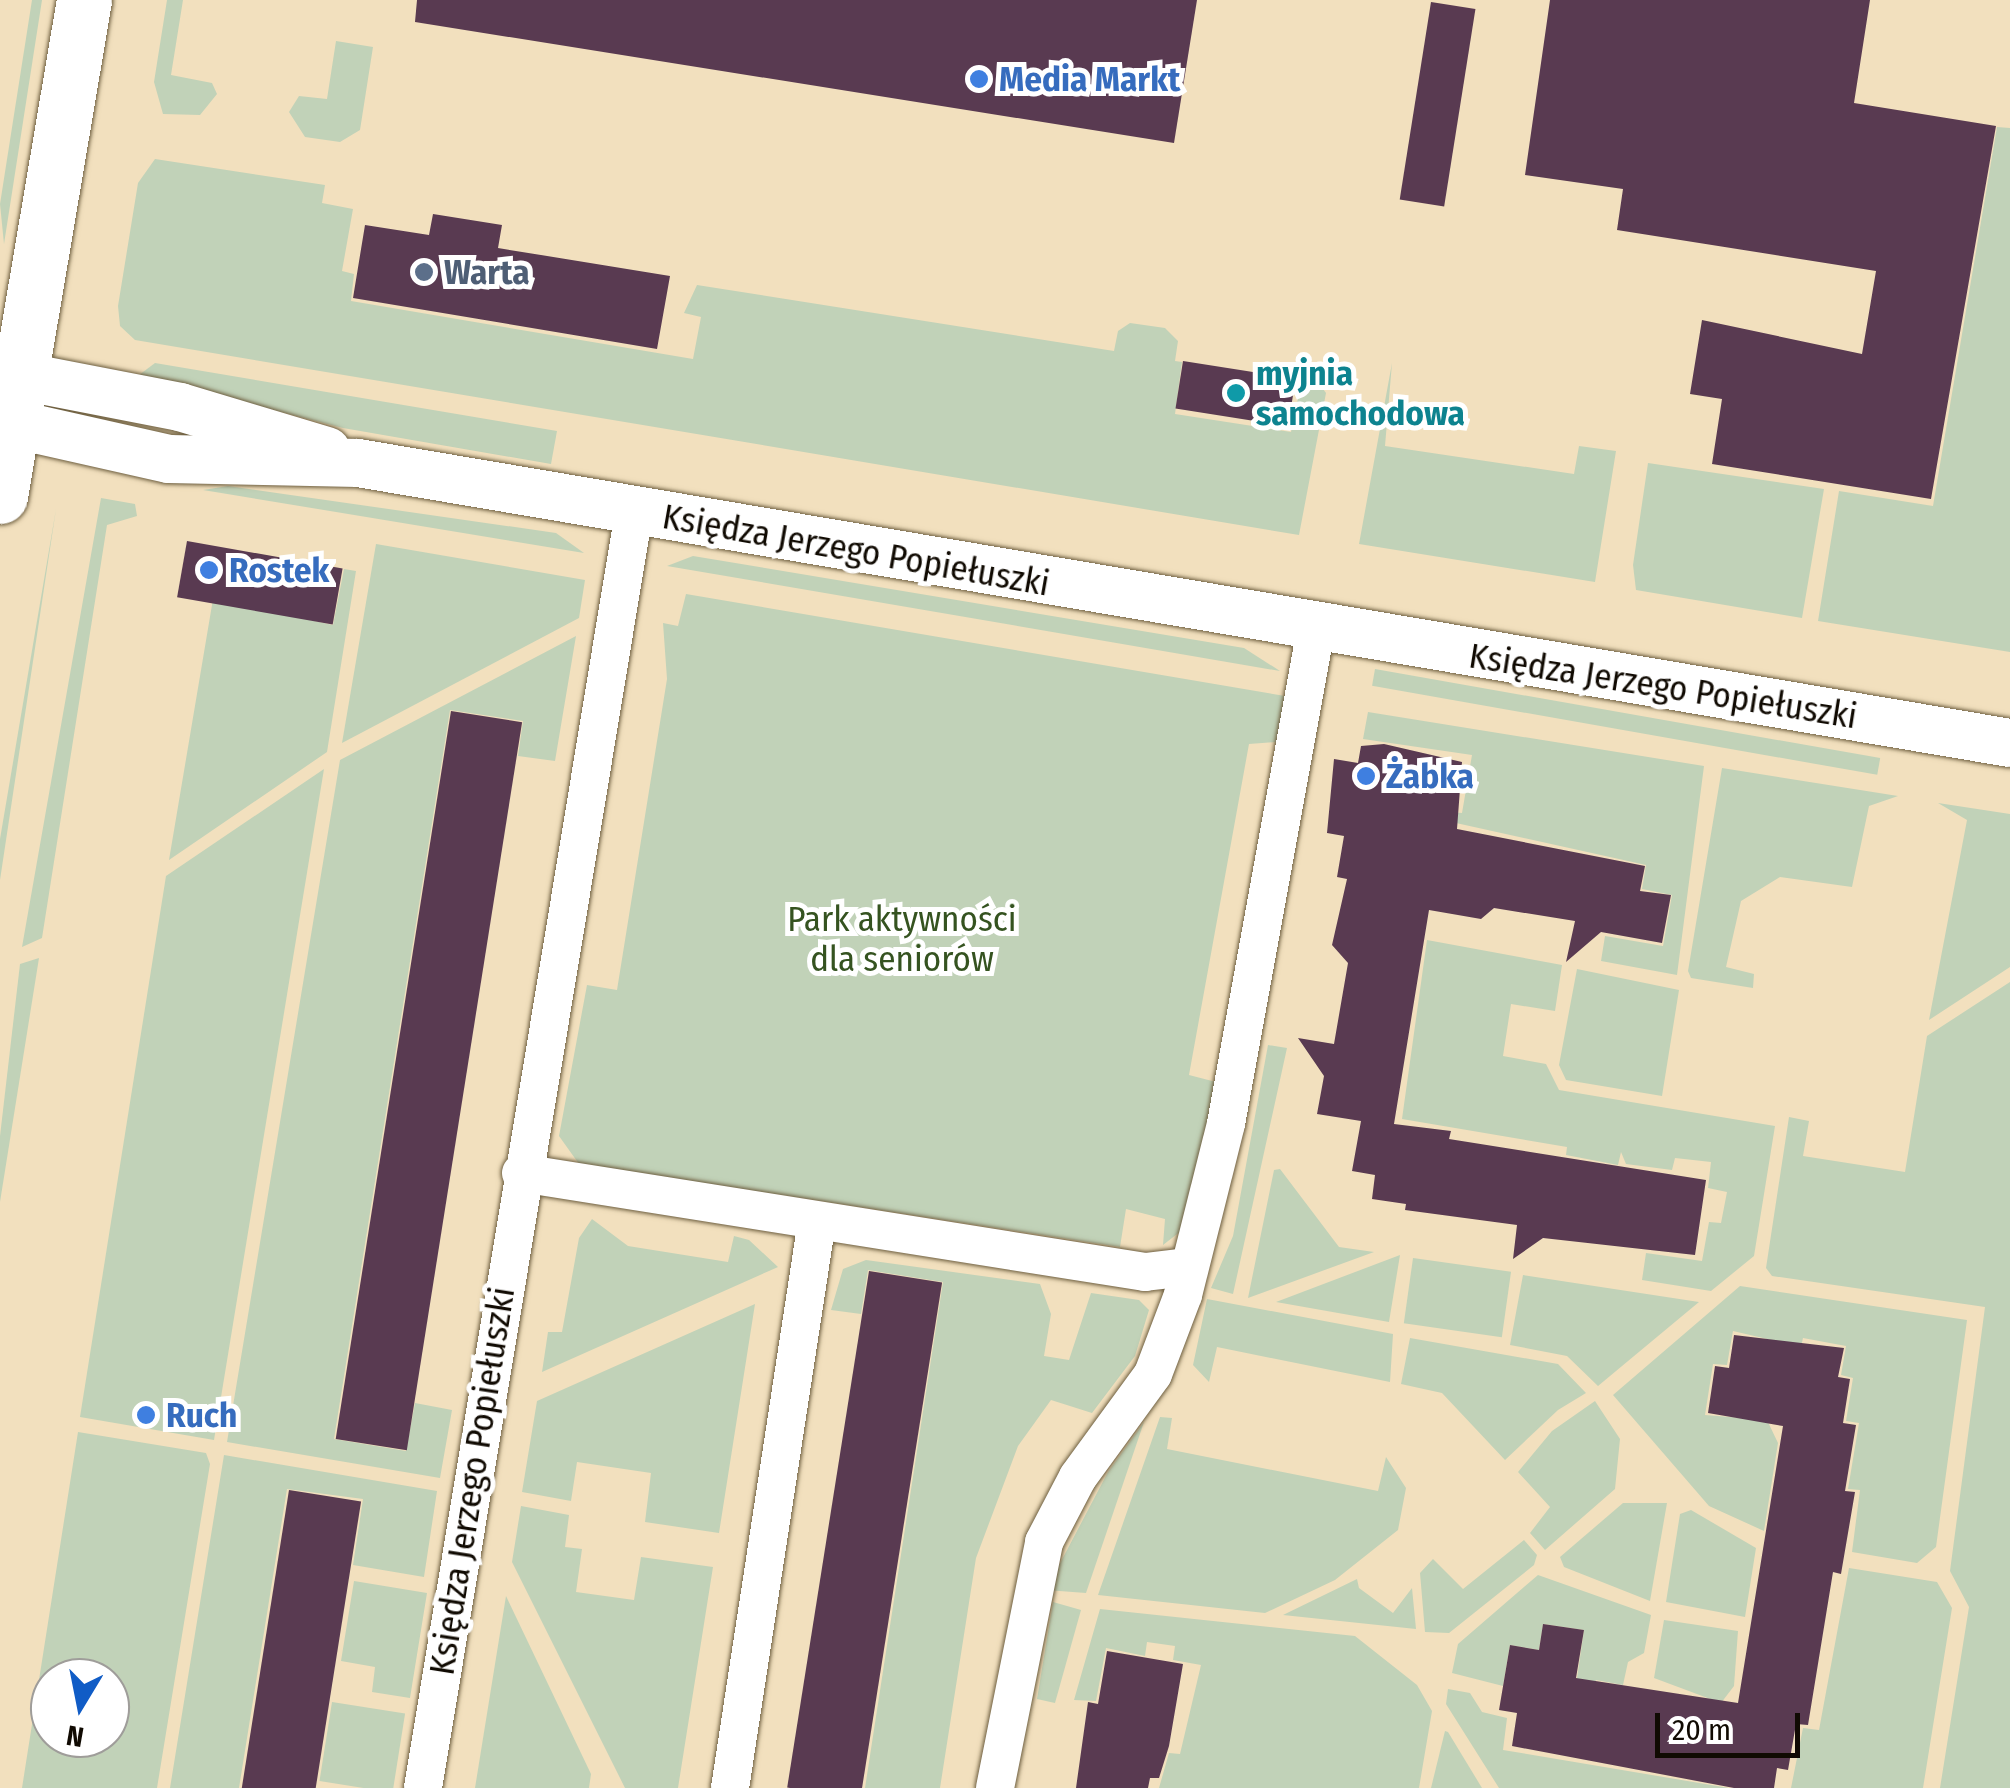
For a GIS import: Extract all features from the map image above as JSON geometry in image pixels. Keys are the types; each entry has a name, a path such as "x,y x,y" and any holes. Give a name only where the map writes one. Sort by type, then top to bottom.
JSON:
{"main road":[{"path":"0,496 7,398 84,0"}],"street":[{"name":"Księdza Jerzego Popiełuszki","path":"7,398 170,459 358,464 1316,629 2010,743"},
{"name":"Księdza Jerzego Popiełuszki","path":"423,1788 521,1173 634,512"},
{"path":"995,1788 1044,1542 1078,1477 1153,1374 1172,1336 1226,1124 1316,629"},
{"path":"521,1173 1144,1272 1187,1267"},
{"path":"730,1788 817,1222"}],"green space":[{"path":"32,0 42,0 4,244 0,204"},
{"path":"167,0 183,0 171,75 212,83 217,94 200,115 163,114 154,82"},
{"path":"336,41 373,47 360,130 340,142 305,137 289,112 299,96 327,99"},
{"path":"1997,127 2010,128 2010,652 1818,621 1839,491 1933,506"},
{"path":"155,159 325,185 322,203 353,209 342,271 354,274 351,301 693,359 701,317 684,313 697,285 1114,351 1118,331 1130,323 1165,328 1178,341 1175,361 1182,362 1175,414 1291,432 1305,364 1326,393 1299,535 135,340 120,326 118,306 138,183"},
{"path":"155,363 557,431 551,464 343,428 139,375"},
{"path":"1392,363 1385,446 1574,474 1579,446 1616,451 1595,582 1359,544"},
{"path":"1648,463 1824,489 1802,618 1636,590 1633,565"},
{"path":"228,486 556,533 584,553 203,490"},
{"path":"101,498 135,504 137,516 107,525 42,938 22,947"},
{"path":"56,509 0,880 0,839"},
{"path":"376,544 585,580 579,618 342,743"},
{"path":"693,556 1244,648 1280,671 667,566"},
{"path":"344,569 356,571 327,752 169,860 213,599 333,625"},
{"name":"Park aktywności dla seniorów","path":"686,594 1285,696 1277,742 1249,744 1189,1075 1216,1082 1191,1215 1181,1231 1163,1245 1165,1219 1126,1209 1120,1247 579,1164 559,1136 587,985 617,990 667,679 663,623 678,626"},
{"path":"576,636 555,761 518,756 523,721 450,710 334,1439 406,1451 415,1403 452,1410 440,1478 227,1442 340,760"},
{"path":"1375,669 1880,758 1877,775 1372,686"},
{"path":"1368,712 1704,766 1677,975 1601,961 1605,936 1663,946 1672,895 1642,889 1646,865 1447,821 1449,812 1462,813 1472,755 1363,739"},
{"path":"1722,768 1898,796 1869,806 1852,887 1780,877 1741,901 1726,967 1754,974 1753,988 1691,978 1688,971"},
{"path":"324,769 214,1440 80,1417 166,876"},
{"path":"1938,803 2010,814 2010,967 1929,1020 1967,820"},
{"path":"1427,940 1562,965 1555,1011 1511,1004 1503,1056 1546,1064 1559,1090 1775,1126 1754,1256 1711,1291 1642,1280 1646,1253 1702,1261 1709,1222 1721,1223 1727,1192 1708,1188 1711,1162 1675,1158 1672,1170 1626,1164 1621,1152 1618,1165 1566,1155 1567,1147 1402,1119"},
{"path":"39,958 0,1202 0,1136 20,964"},
{"path":"1577,969 1679,990 1662,1096 1566,1080 1559,1065"},
{"path":"2010,982 2010,1788 1940,1788 1969,1607 1950,1571 1985,1307 1772,1276 1766,1268 1789,1117 1809,1121 1803,1156 1905,1172 1927,1036"},
{"path":"1268,1045 1287,1048 1233,1294 1211,1288 1233,1236"},
{"path":"1280,1169 1339,1247 1374,1252 1248,1298 1274,1170"},
{"path":"592,1219 628,1246 728,1262 734,1236 749,1240 778,1267 542,1372 548,1332 562,1332 579,1238"},
{"path":"1400,1255 1389,1322 1276,1302"},
{"path":"1413,1258 1511,1272 1502,1337 1404,1323"},
{"path":"866,1260 1040,1284 1051,1314 1044,1356 1069,1360 1091,1293 1139,1300 1149,1310 1135,1356 1092,1413 1051,1400 1018,1446 976,1558 940,1788 865,1788 943,1282 868,1270 861,1314 831,1310 843,1269"},
{"path":"1523,1275 1699,1302 1598,1386 1567,1356 1510,1345"},
{"path":"1740,1286 1967,1320 1936,1547 1917,1563 1852,1552 1860,1490 1848,1489 1859,1423 1846,1421 1853,1378 1841,1375 1846,1346 1803,1338 1801,1347 1733,1331 1727,1365 1713,1364 1705,1415 1767,1420 1778,1443 1764,1531 1709,1506 1613,1395"},
{"path":"1207,1299 1393,1334 1390,1382 1217,1347 1209,1382 1193,1365"},
{"path":"755,1304 719,1533 645,1522 651,1473 577,1462 571,1501 522,1492 537,1401"},
{"path":"1410,1338 1558,1364 1586,1393 1558,1410 1505,1460 1442,1393 1401,1384"},
{"path":"1595,1401 1620,1439 1615,1489 1545,1550 1530,1533 1550,1507 1518,1472 1552,1431"},
{"path":"1160,1417 1172,1418 1167,1449 1378,1491 1386,1457 1406,1488 1398,1530 1335,1580 1265,1613 1098,1595"},
{"path":"1144,1422 1086,1593 1046,1590 1108,1472"},
{"path":"78,1432 206,1453 210,1464 157,1788 22,1788 30,1737 30,1758 130,1758 130,1658 42,1658"},
{"path":"224,1455 437,1491 424,1577 353,1565 363,1499 287,1489 239,1788 170,1788"},
{"path":"1623,1503 1667,1503 1650,1601 1564,1567 1560,1557"},
{"path":"521,1506 569,1515 565,1547 582,1549 576,1592 634,1600 641,1557 713,1567 678,1788 625,1788 512,1562"},
{"path":"1691,1510 1756,1548 1745,1617 1666,1602 1680,1514"},
{"path":"1524,1540 1537,1555 1534,1565 1449,1633 1425,1632 1420,1573 1433,1559 1463,1589"},
{"path":"1849,1568 1937,1582 1952,1608 1923,1788 1791,1788 1803,1728 1819,1730"},
{"path":"1538,1575 1651,1615 1644,1653 1628,1662 1623,1685 1596,1680 1594,1688 1576,1685 1584,1630 1543,1624 1539,1650 1510,1645 1503,1686 1452,1673 1458,1644"},
{"path":"1357,1579 1359,1588 1393,1613 1412,1588 1416,1629 1283,1615"},
{"path":"354,1581 427,1593 410,1698 372,1692 375,1667 341,1661"},
{"path":"506,1596 591,1774 589,1788 475,1788"},
{"path":"1053,1602 1081,1610 1055,1703 1037,1699"},
{"path":"1100,1609 1355,1636 1417,1685 1432,1711 1419,1788 1159,1788 1169,1753 1180,1754 1201,1665 1173,1660 1175,1646 1147,1642 1145,1656 1106,1648 1096,1701 1074,1700"},
{"path":"1664,1620 1738,1631 1734,1686 1721,1703 1654,1678"},
{"path":"1448,1689 1470,1693 1482,1712 1507,1718 1503,1750 1729,1788 1499,1788 1446,1704"},
{"path":"332,1702 405,1714 393,1788 319,1781"},
{"path":"1445,1731 1448,1732 1482,1788 1431,1788"}],"building":[{"name":"Media Markt","path":"417,0 1197,0 1174,143 415,22"},
{"path":"1550,0 1870,0 1854,103 1996,126 1931,499 1712,464 1722,399 1690,394 1702,320 1862,354 1876,271 1617,230 1623,189 1525,175"},
{"path":"1431,2 1475,9 1444,207 1400,200"},
{"path":"433,214 502,225 498,248 670,276 657,349 353,298 365,225 429,235"},
{"name":"myjnia samochodowa","path":"1183,361 1296,379 1288,426 1175,408"},
{"path":"187,541 343,568 333,625 177,597"},
{"path":"451,711 522,722 407,1450 336,1439"},
{"path":"1384,744 1462,762 1457,829 1645,866 1640,891 1671,895 1662,943 1601,932 1566,962 1575,921 1494,908 1481,919 1429,910 1394,1124 1451,1131 1449,1139 1706,1180 1695,1255 1543,1238 1513,1259 1517,1225 1405,1210 1406,1204 1372,1199 1375,1175 1352,1171 1361,1121 1317,1114 1324,1076 1298,1038 1334,1044 1348,963 1332,945 1347,879 1337,877 1344,836 1327,833 1334,759 1358,763 1361,746"},
{"path":"869,1271 942,1283 862,1788 787,1788"},
{"path":"1734,1335 1844,1348 1838,1377 1850,1379 1843,1423 1856,1425 1845,1491 1855,1492 1841,1574 1833,1572 1808,1725 1796,1724 1788,1770 1777,1768 1774,1788 1734,1788 1512,1746 1517,1713 1499,1710 1510,1645 1539,1650 1543,1624 1584,1630 1576,1678 1738,1703 1783,1426 1708,1413 1715,1366 1729,1368"},
{"path":"289,1490 361,1501 316,1788 242,1788"},
{"path":"1107,1651 1183,1664 1169,1746 1159,1778 1150,1778 1148,1788 1076,1788 1088,1702 1098,1704"}],"place":[{"name":"Media Markt","path":"979,79"},
{"name":"Warta","path":"424,272"},
{"name":"myjnia samochodowa","path":"1236,393"},
{"name":"Rostek","path":"209,570"},
{"name":"Żabka","path":"1366,776"},
{"name":"Ruch","path":"146,1415"}]}
